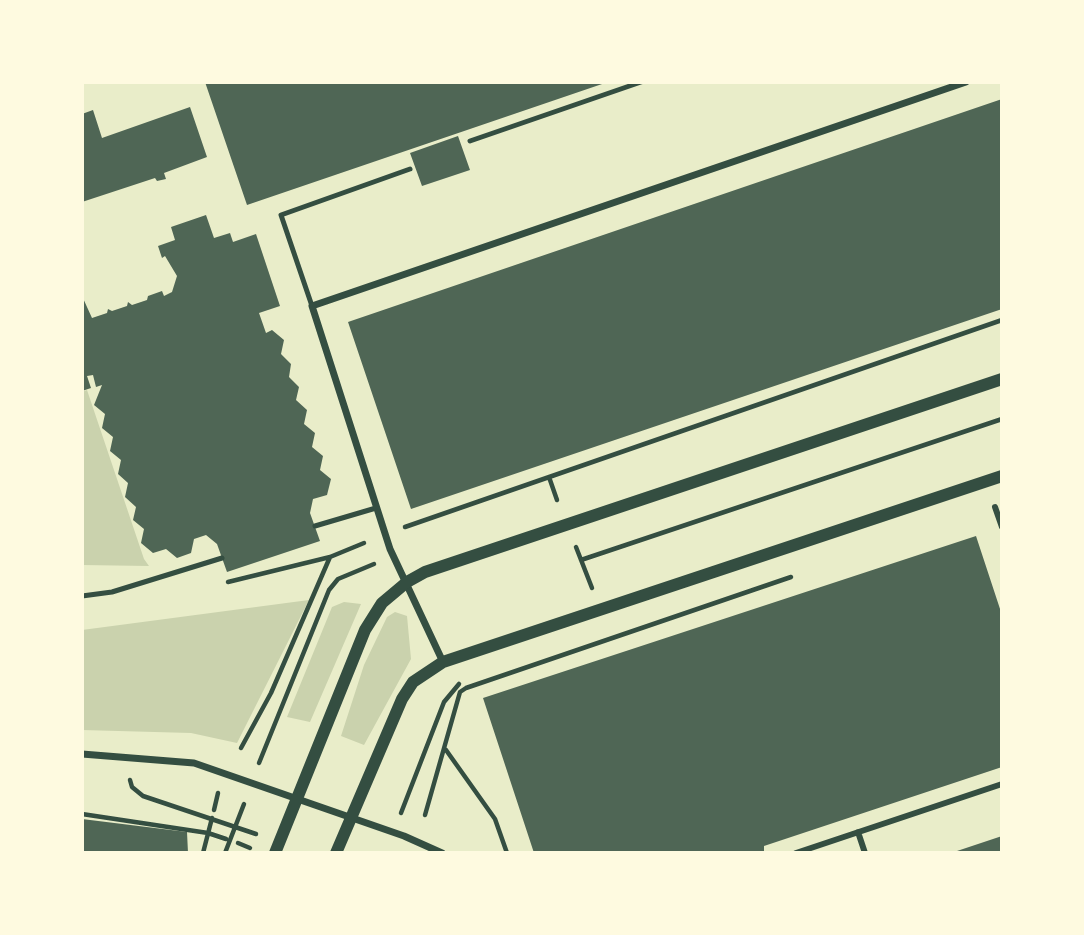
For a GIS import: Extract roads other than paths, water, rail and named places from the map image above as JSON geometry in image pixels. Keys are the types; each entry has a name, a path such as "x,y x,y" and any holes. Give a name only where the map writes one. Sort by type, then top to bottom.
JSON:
{"street":[{"path":"443,662 385,534 312,306 966,82"},
{"path":"278,847 365,630 382,603 407,582 425,572 1002,379"},
{"path":"336,853 402,699 413,682 443,662 1002,476"},
{"path":"995,506 1002,527"},
{"path":"82,754 194,764 298,798 442,853"},
{"path":"796,853 1002,784"},
{"path":"858,832 865,853"}],"lane":[{"path":"470,141 641,82"},
{"path":"312,306 281,215 410,169"},
{"path":"315,526 376,508"},
{"path":"82,596 112,592 222,558"}]}
